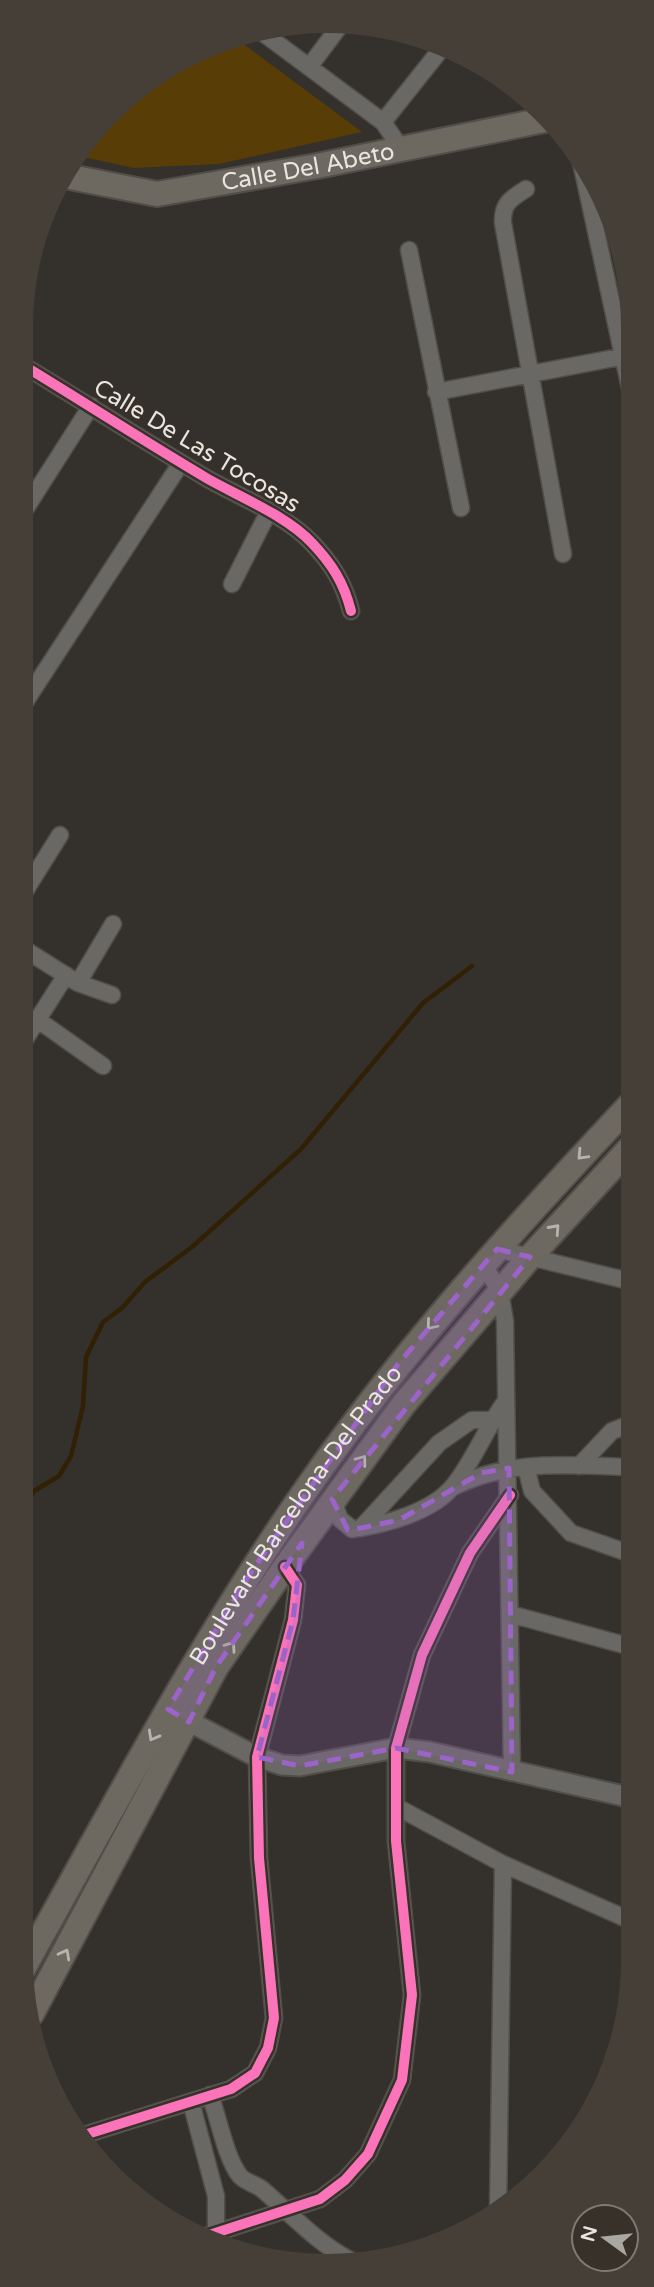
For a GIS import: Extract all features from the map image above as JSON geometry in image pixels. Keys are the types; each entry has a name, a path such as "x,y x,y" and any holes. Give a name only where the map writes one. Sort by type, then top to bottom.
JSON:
{"main road":[{"name":"Calle Del Abeto","path":"74,178 157,194 317,166 537,121"},
{"name":"Boulevard Barcelona-Del Prado","path":"37,2003 179,1716 211,1634 311,1482 398,1364 490,1256 621,1115"},
{"name":"Boulevard Barcelona-Del Prado","path":"33,1953 179,1716 332,1499 403,1405 500,1291 621,1158"}],"street":[{"path":"309,67 334,33"},
{"path":"271,39 383,122 400,147"},
{"path":"383,122 436,55"},
{"path":"526,189 507,201 502,211 528,375 563,554"},
{"path":"590,198 621,330"},
{"path":"409,250 461,508"},
{"path":"436,392 621,357"},
{"name":"Calle De Las Tocosas","path":"33,371 181,463 290,524 330,562 345,585 351,611"},
{"path":"33,497 91,406"},
{"path":"33,690 181,463"},
{"path":"232,584 268,513"},
{"path":"33,878 60,835"},
{"path":"33,1028 113,924"},
{"path":"33,955 72,979 112,995"},
{"path":"38,1020 103,1066"},
{"path":"512,1772 506,1356 500,1291 490,1256 530,1257 621,1279"},
{"path":"453,1487 505,1402"},
{"path":"361,1528 439,1443 472,1420 492,1420"},
{"path":"579,1466 612,1431 621,1428"},
{"path":"332,1499 345,1526 352,1529 361,1528 399,1520 481,1473 526,1467 621,1467"},
{"path":"526,1467 532,1491 571,1533 621,1551"},
{"path":"219,2232 320,2199 345,2180 368,2154 402,2080 412,1995 396,1841 396,1748 422,1655 470,1553 510,1495"},
{"path":"90,2133 231,2089 255,2073 268,2048 274,2018 259,1858 257,1757 293,1620 297,1586 285,1567"},
{"path":"510,1614 621,1644"},
{"path":"179,1716 257,1757 282,1765 300,1766 396,1748 430,1752 621,1795"},
{"path":"397,1807 503,1864 621,1916"},
{"path":"498,2198 503,1864"},
{"path":"210,2095 232,2162 241,2177 259,2187 316,2235 324,2247 337,2253"},
{"path":"191,2102 216,2196 211,2229"}],"highlighted area":[{"path":"497,1249 530,1257 332,1499 348,1530 361,1528 399,1520 481,1473 509,1468 512,1772 396,1748 300,1766 257,1757 293,1620 302,1543 216,1667 189,1722 168,1709 253,1569 398,1364"}],"shaded area":[{"path":"245,45 362,132 219,164 134,168 87,158 119,119 148,94 197,64"}],"waterway":[{"path":"33,1493 59,1476 71,1456 83,1406 86,1357 103,1322 122,1308 145,1282 192,1247 301,1149 423,1003 472,966"}],"cycle path":[{"path":"33,371 208,479 263,508 302,533 331,566 341,583 351,611"},
{"path":"218,2232 320,2199 345,2180 368,2154 402,2080 412,1995 396,1841 396,1748 422,1655 470,1553 510,1495"},
{"path":"90,2133 231,2089 255,2073 268,2048 274,2018 259,1858 257,1757 293,1620 297,1585 285,1567"}]}
